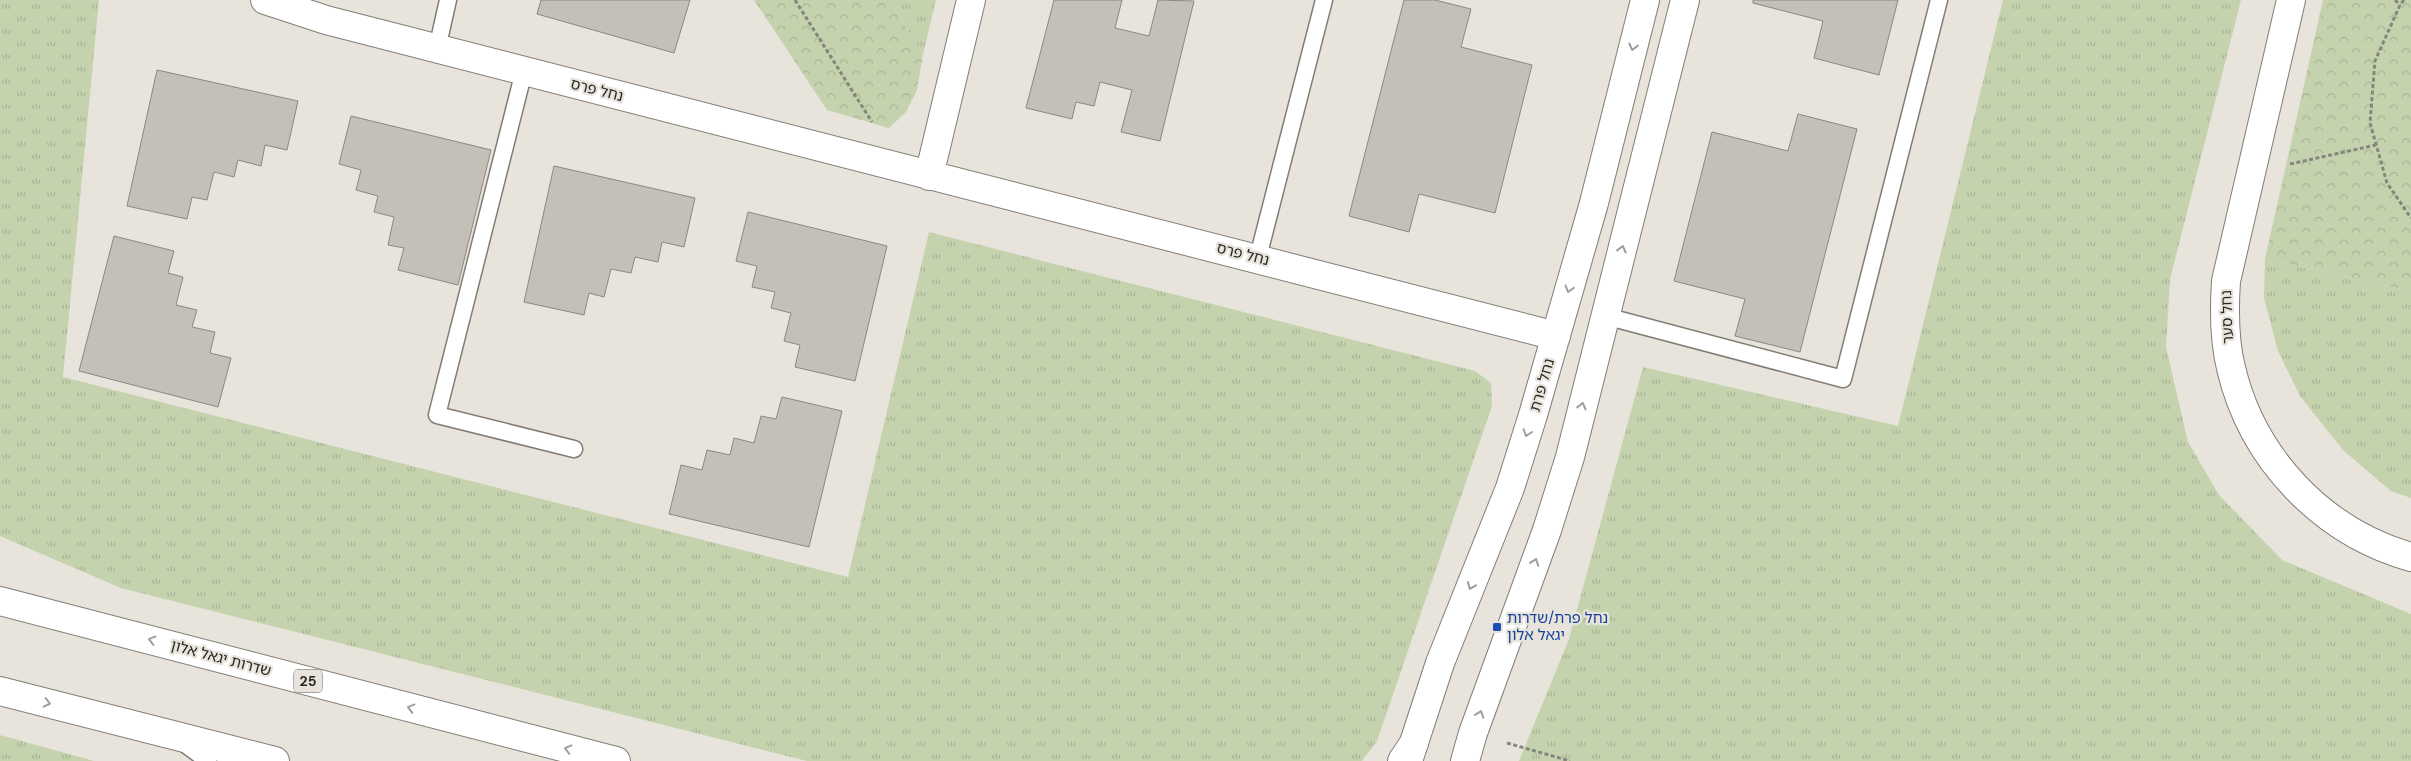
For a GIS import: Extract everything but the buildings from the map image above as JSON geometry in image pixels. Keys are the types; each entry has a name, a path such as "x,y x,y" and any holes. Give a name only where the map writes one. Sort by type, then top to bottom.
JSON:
{"main road":[{"name":"נחל פרס","path":"265,0 326,20 1556,336"},
{"path":"929,176 971,0"},
{"name":"נחל פרת","path":"1408,755 1440,663 1510,488 1594,203 1645,0"},
{"path":"1465,761 1473,733 1547,530 1570,457 1685,0"},
{"name":"נחל סער","path":"2291,0 2231,253 2224,310 2231,367 2250,422 2280,470 2322,511 2370,542 2411,557"},
{"name":"שדרות יגאל אלון","path":"0,601 616,761"},
{"path":"0,691 275,761"}],"lane":[{"path":"437,48 448,0"},
{"path":"1258,258 1324,0"},
{"path":"1605,316 1843,379 1940,0"},
{"path":"524,71 437,415 574,449"},
{"path":"174,735 208,761"}],"path":[{"path":"796,0 900,168"},
{"path":"2395,0 2400,5"},
{"path":"2404,0 2375,61 2370,123 2387,183 2411,218"},
{"path":"2250,173 2376,145"},
{"path":"1473,733 1570,761"}],"green space":[{"path":"0,0 99,0 63,377 848,577 929,232 1475,371 1491,383 1492,406 1377,741 1362,761 807,761 121,588 0,536"},
{"path":"754,0 889,0 923,54 917,90 906,112 889,128 827,110"},
{"path":"889,0 936,0 923,54"},
{"path":"2003,0 2241,0 2170,279 2166,347 2188,442 2219,495 2282,560 2411,614 2411,761 1519,761 1569,639 1643,367 1898,426"},
{"path":"2323,0 2411,0 2411,291 2265,259"},
{"path":"2265,259 2411,291 2411,498 2391,491 2343,450 2300,396 2278,351 2264,298"},
{"path":"0,735 94,761 0,761"}],"place":[{"name":"נחל פרת/שדרות יגאל אלון","path":"1497,627"}]}
